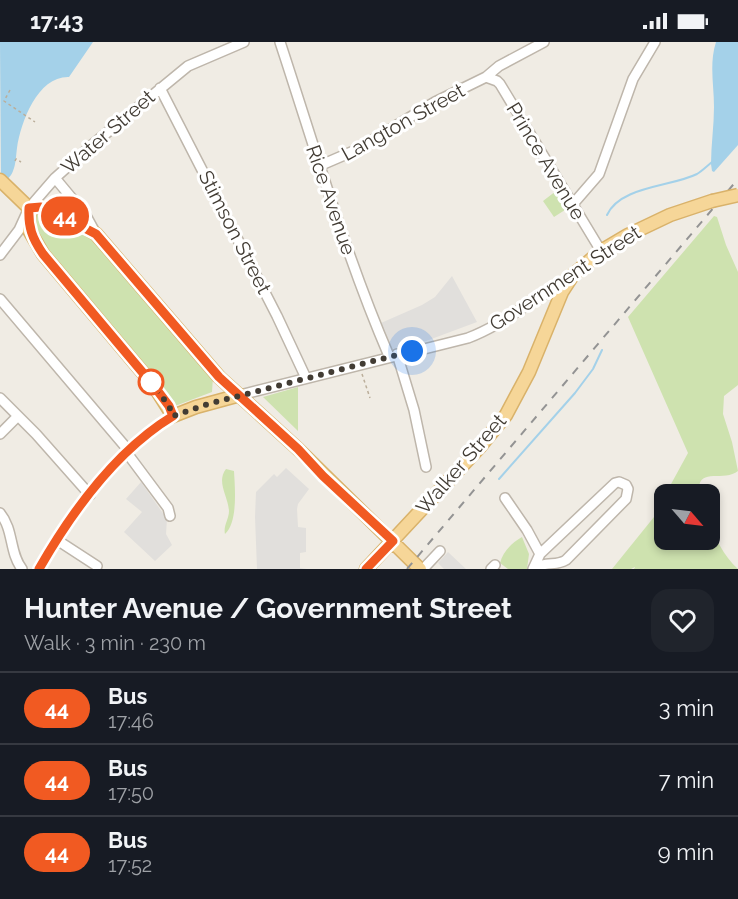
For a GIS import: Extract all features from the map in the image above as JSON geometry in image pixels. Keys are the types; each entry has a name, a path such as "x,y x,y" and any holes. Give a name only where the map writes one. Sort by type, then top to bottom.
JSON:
{"main road":[{"path":"0,180 29,208 29,230 43,254 154,386 169,406 173,416"},
{"name":"Government Street","path":"568,281 601,251 652,222 712,201 738,195"},
{"path":"29,208 41,207 50,210 96,234 205,362 422,569"},
{"name":"Walker Street","path":"366,569 484,443 506,415 529,372 568,281"},
{"name":"Government Street","path":"173,416 202,405 240,395"}],"street":[{"name":"Water Street","path":"0,255 19,230 29,208 55,178 160,87 188,66 244,42"},
{"name":"Rice Avenue","path":"280,42 365,299 394,355 414,410 426,467"},
{"name":"Langton Street","path":"320,166 351,153 544,42"},
{"path":"573,204 598,174 633,79 655,42"},
{"name":"Prince Avenue","path":"486,77 500,84 601,251"},
{"name":"Stimson Street","path":"160,87 273,307 306,378"},
{"path":"55,178 85,214 96,234"},
{"name":"Government Street","path":"240,395 460,340 488,330 548,291 568,281"},
{"path":"0,299 128,452 168,508 170,516"},
{"path":"0,398 90,495"},
{"path":"0,434 18,416"},
{"name":"Government Street","path":"39,569 90,495 128,452 158,425 173,416"},
{"path":"615,483 626,485 628,489 626,499 566,560 558,564 544,563 533,569 540,554 615,483"},
{"path":"505,498 540,554"},
{"path":"0,513 8,524 15,558 22,569"},
{"path":"57,540 97,566"},
{"path":"422,569 440,551"}],"path":[{"path":"10,90 4,101 35,122"},
{"path":"15,161 16,159 21,162"},
{"path":"361,370 370,398"}],"green space":[{"path":"556,191 568,208 554,217 543,201"},
{"path":"47,212 94,237 213,377 212,392 175,406 45,246 38,234 33,214"},
{"path":"714,216 717,217 738,272 738,385 724,396 723,414 738,471 725,476 705,477 700,484 671,484 688,453 628,317"},
{"path":"298,387 298,431 263,397"},
{"path":"226,469 234,471 235,496 232,522 225,534 229,511 222,479"},
{"path":"654,517 654,550 720,550 720,546 738,569 634,569 635,567 612,569"},
{"path":"522,537 529,554 527,569 508,569 500,563 501,559 509,547"}],"shaded area":[{"path":"452,276 477,322 426,341 392,349 381,323 435,297"},
{"path":"286,468 309,489 297,509 298,527 306,528 306,552 300,553 300,568 307,569 257,569 256,492 274,474 277,477"},
{"path":"141,482 167,519 166,534 172,545 155,561 124,532 142,512 126,499"},
{"path":"448,552 466,569 444,569 438,563"}],"water":[{"path":"0,42 93,42 69,77 48,84 33,102 22,125 13,171 1,186"},
{"path":"716,42 738,42 738,145 714,172 711,164 714,107 712,66"}],"waterway":[{"path":"607,215 623,198 647,188 697,174 712,162"},
{"path":"499,479 575,393 593,369 602,350"}],"railway":[{"path":"407,569 738,179"}],"bus line":[{"name":"44","path":"39,569 78,509 115,466 139,441 173,416 169,406 154,386 34,241 28,221 29,208 36,207 66,216 96,234 219,377 393,541 366,569"}],"route":[{"path":"151,382 169,406 173,416 208,404 412,351"}]}
